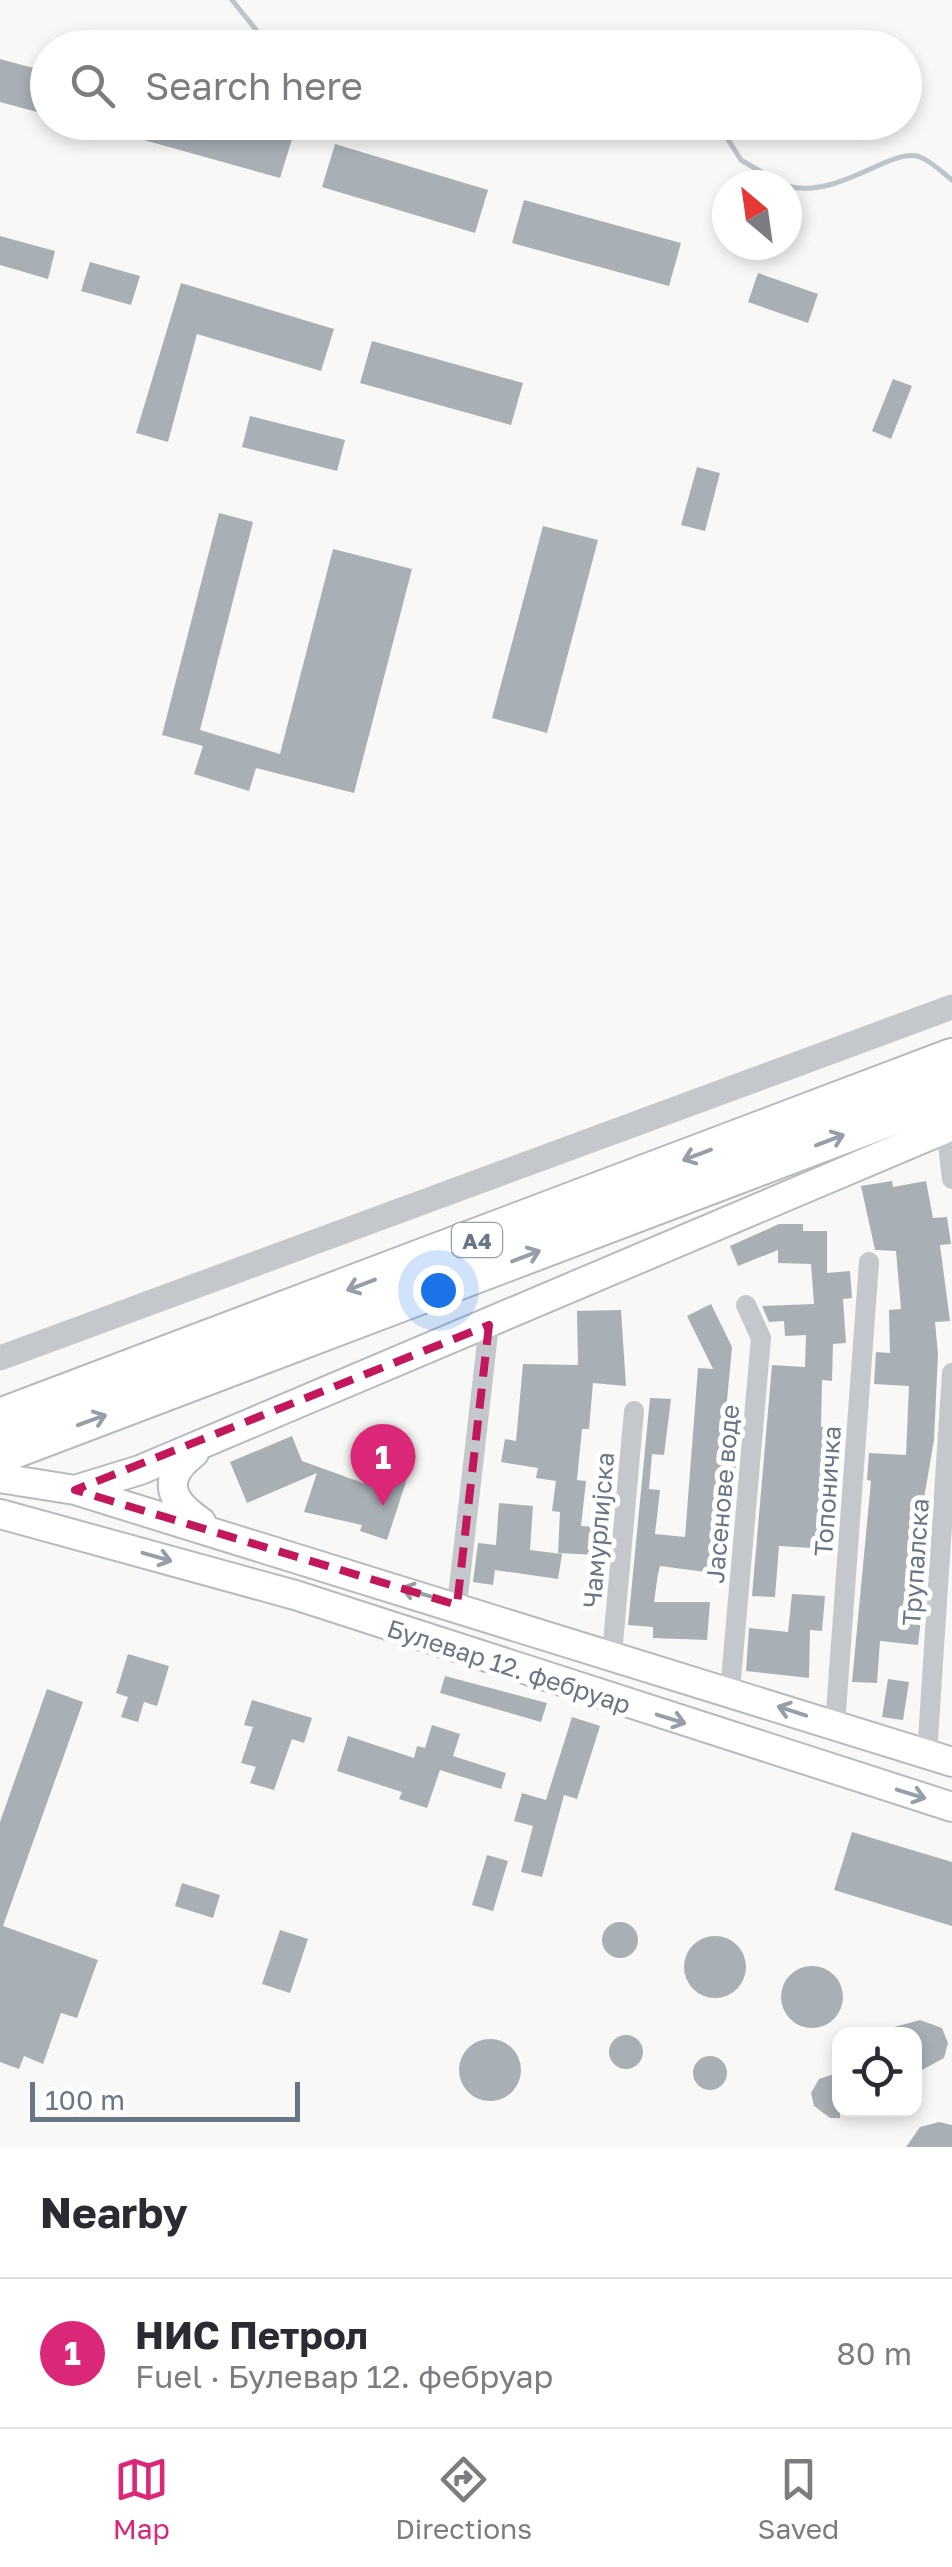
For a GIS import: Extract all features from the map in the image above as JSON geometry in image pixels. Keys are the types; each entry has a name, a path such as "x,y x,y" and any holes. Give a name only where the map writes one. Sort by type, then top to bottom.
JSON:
{"highway":[{"name":"A4","path":"0,1418 952,1058"},
{"name":"A4","path":"0,1454 950,1116"}],"main road":[{"path":"75,1490 140,1470 488,1324 950,1116"},
{"path":"210,1529 178,1504 170,1490 178,1468 211,1439"},
{"name":"Булевар 12. фебруар","path":"0,1478 75,1490 210,1529 940,1758"},
{"name":"Булевар 12. фебруар","path":"0,1514 296,1596 952,1806"}],"street":[{"path":"0,1358 952,1007"},
{"path":"950,1116 952,1180"},
{"name":"Топоничка","path":"835,1724 868,1262"},
{"name":"Јасенове воде","path":"730,1691 761,1338 746,1305"},
{"path":"458,1605 488,1324"},
{"name":"Трупалска","path":"940,1758 952,1373"},
{"name":"Чамурлијска","path":"612,1654 634,1411"}],"highlighted area":[{"path":"489,1325 457,1605 75,1490"}],"building":[{"path":"0,59 30,67 30,110 0,102"},
{"path":"144,140 292,140 280,178"},
{"path":"335,144 488,190 475,233 322,187"},
{"path":"524,200 681,243 669,286 512,243"},
{"path":"0,236 55,251 48,279 0,265"},
{"path":"90,262 140,276 131,305 81,291"},
{"path":"758,273 818,294 808,323 748,302"},
{"path":"181,283 334,329 321,371 197,334 168,442 136,433"},
{"path":"372,341 523,383 511,425 360,383"},
{"path":"893,379 912,386 891,439 872,431"},
{"path":"250,416 345,440 337,471 242,447"},
{"path":"697,467 720,473 705,531 681,525"},
{"path":"219,513 253,522 200,730 280,754 333,549 412,569 354,793 256,768 249,791 194,774 203,746 162,735"},
{"path":"543,526 598,540 547,733 492,718"},
{"path":"892,1181 893,1187 926,1181 933,1218 947,1217 951,1244 940,1245 950,1321 935,1322 938,1354 934,1440 921,1516 929,1516 925,1569 911,1567 908,1610 922,1611 918,1645 880,1641 877,1683 852,1682 871,1481 867,1480 869,1453 906,1455 909,1386 874,1384 876,1352 890,1353 889,1310 901,1309 896,1251 875,1250 861,1186"},
{"path":"779,1224 803,1224 803,1231 827,1231 827,1273 850,1271 852,1298 843,1299 846,1343 833,1344 832,1381 822,1380 821,1427 830,1427 828,1467 836,1468 835,1483 823,1482 819,1520 829,1520 827,1549 779,1546 775,1597 752,1596 772,1365 805,1367 806,1335 785,1336 784,1321 769,1322 762,1306 814,1304 811,1264 778,1263 778,1250 738,1266 730,1246"},
{"path":"711,1304 732,1347 723,1443 738,1444 734,1485 722,1488 713,1573 660,1566 658,1574 654,1602 710,1602 707,1640 653,1638 653,1627 628,1625 650,1398 671,1399 664,1455 652,1454 649,1489 660,1490 655,1534 685,1537 698,1368 713,1369 687,1316"},
{"path":"621,1310 626,1386 593,1383 589,1429 582,1429 577,1480 586,1481 581,1526 597,1527 596,1555 558,1553 560,1512 552,1511 556,1481 536,1478 538,1468 501,1462 505,1439 516,1441 523,1364 578,1365 577,1311"},
{"path":"292,1436 302,1461 374,1487 385,1454 412,1463 387,1540 360,1531 362,1525 304,1512 317,1473 247,1503 230,1462"},
{"path":"499,1503 533,1506 530,1550 562,1554 558,1579 495,1570 493,1585 473,1582 478,1543 496,1545"},
{"path":"792,1594 825,1596 822,1631 810,1630 809,1678 746,1671 749,1628 788,1632"},
{"path":"128,1654 169,1666 157,1706 144,1702 138,1722 121,1717 128,1697 116,1693"},
{"path":"445,1676 547,1703 541,1722 440,1693"},
{"path":"888,1679 909,1682 903,1720 882,1717"},
{"path":"47,1689 83,1702 3,1926 98,1960 77,2018 61,2013 43,2064 24,2056 19,2069 0,2062 0,1822"},
{"path":"252,1700 312,1718 304,1743 292,1739 274,1790 250,1783 256,1767 241,1763 253,1727 244,1725"},
{"path":"572,1717 600,1726 577,1799 564,1795 542,1877 521,1872 533,1826 514,1821 522,1793 546,1800"},
{"path":"432,1725 460,1734 453,1756 506,1773 501,1789 440,1770 427,1808 399,1799 402,1792 337,1771 348,1736 414,1758 417,1746 425,1748"},
{"path":"852,1832 952,1862 952,1926 834,1890"},
{"path":"487,1855 508,1861 493,1911 472,1905"},
{"path":"182,1883 220,1895 213,1918 175,1906"},
{"path":"620,1922 633,1927 638,1940 633,1953 620,1958 607,1953 602,1940 607,1927"},
{"path":"280,1930 308,1939 290,1993 262,1984"},
{"path":"715,1936 737,1945 746,1967 737,1989 715,1998 693,1989 684,1967 693,1945"},
{"path":"812,1966 834,1975 843,1997 834,2019 812,2028 790,2019 781,1997 790,1975"},
{"path":"920,2020 942,2028 948,2043 944,2058 922,2070 922,2027 894,2027"},
{"path":"626,2035 638,2040 643,2052 638,2064 626,2069 614,2064 609,2052 614,2040"},
{"path":"490,2039 512,2048 521,2070 512,2092 490,2101 468,2092 459,2070 468,2048"},
{"path":"710,2056 722,2061 727,2073 722,2085 710,2090 698,2085 693,2073 698,2061"},
{"path":"832,2075 832,2117 840,2118 830,2118 814,2106 811,2093 819,2079"},
{"path":"939,2122 952,2125 952,2147 906,2147 920,2127"}],"waterway":[{"path":"232,0 256,30"},
{"path":"728,140 741,160 758,170"},
{"path":"802,188 825,186 908,156 924,159 952,180"}],"place":[{"name":"НИС Петрол","path":"383,1506"}]}
